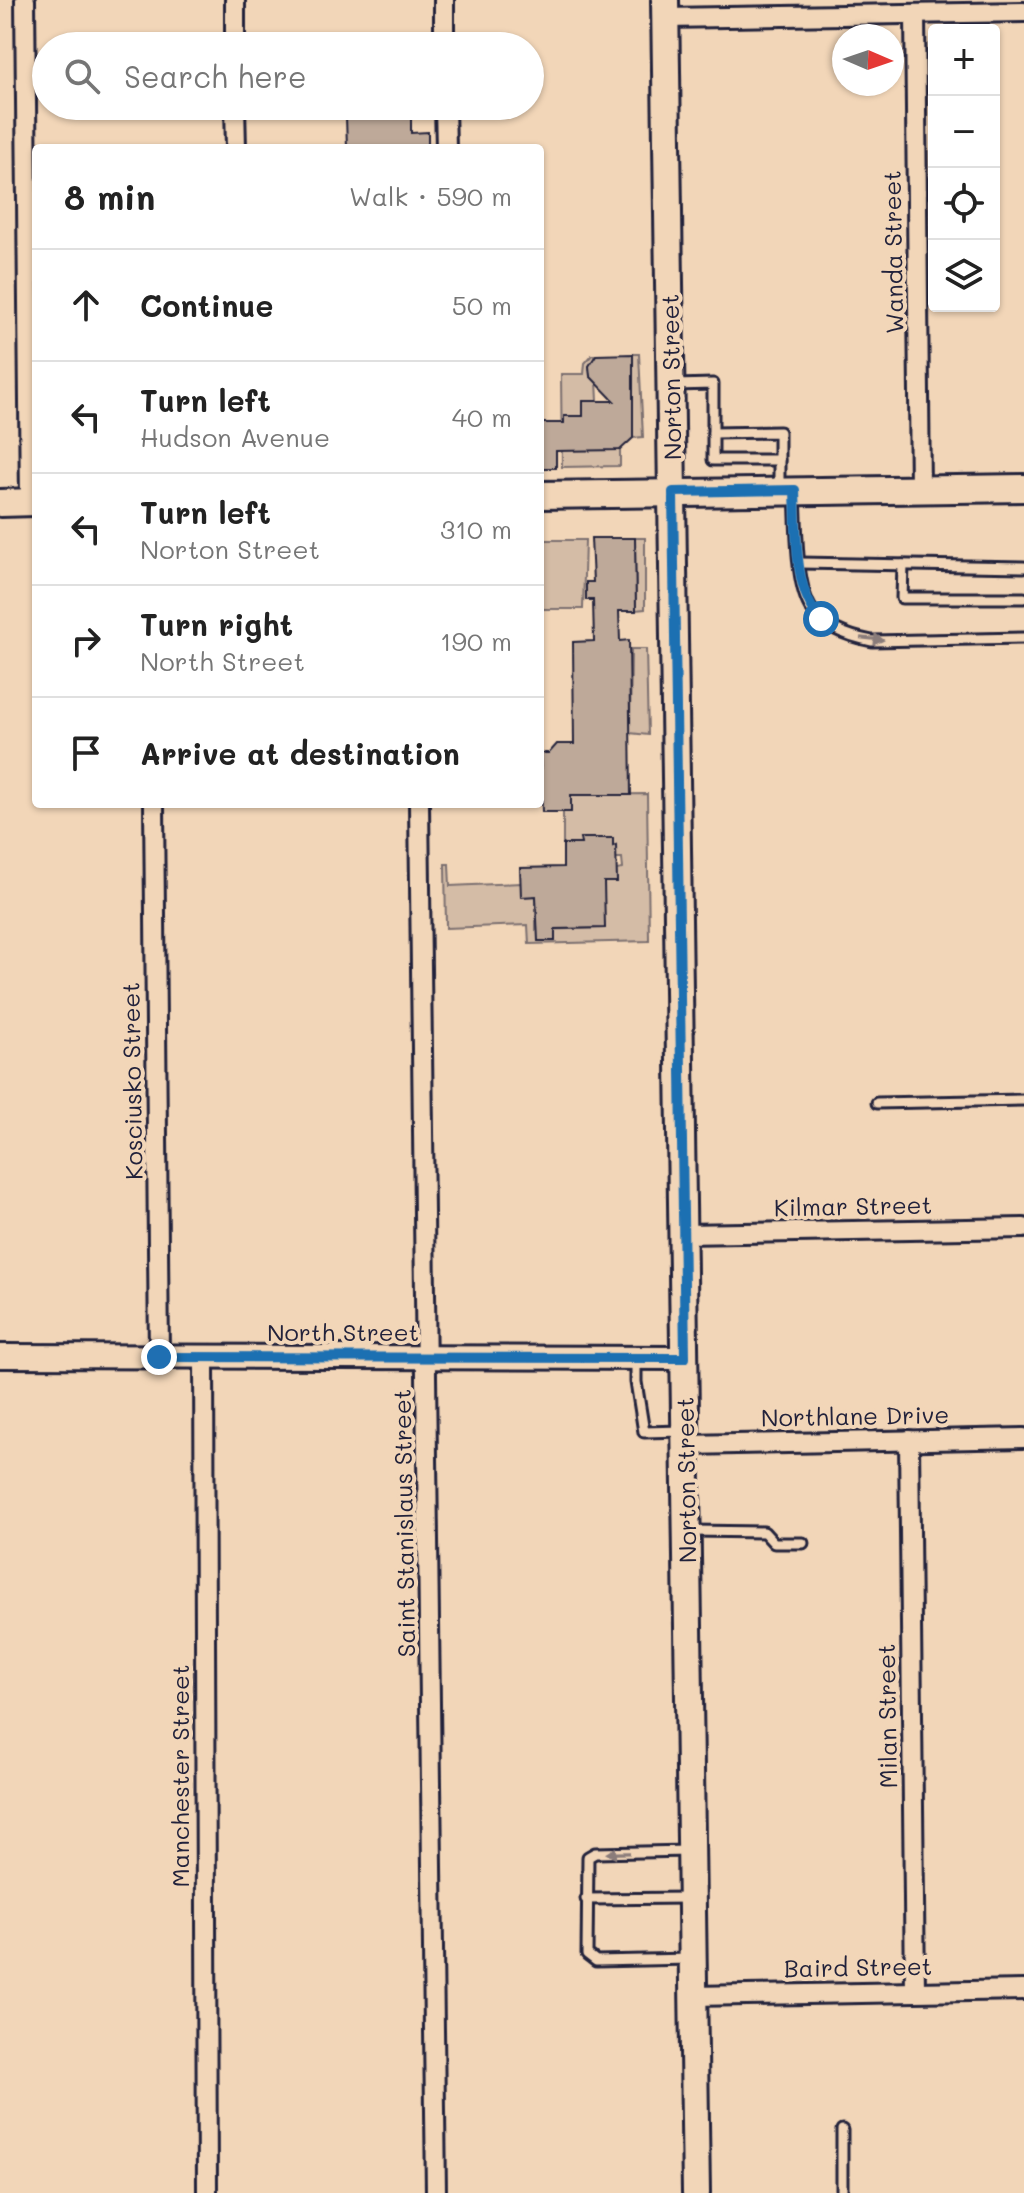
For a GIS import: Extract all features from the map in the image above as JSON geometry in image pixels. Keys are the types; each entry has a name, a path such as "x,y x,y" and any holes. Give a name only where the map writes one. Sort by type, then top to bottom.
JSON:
{"main road":[{"name":"Norton Street","path":"665,9 696,2193"},
{"path":"544,495 1024,488"},
{"path":"0,503 32,502"}],"street":[{"path":"25,0 32,439"},
{"path":"235,0 235,32"},
{"path":"444,0 444,32"},
{"path":"665,9 915,14 1024,12"},
{"name":"Wanda Street","path":"915,14 920,489"},
{"path":"235,120 236,144"},
{"path":"445,120 446,144"},
{"name":"Kosciusko Street","path":"154,808 159,1357"},
{"name":"Saint Stanislaus Street","path":"419,808 436,2193"},
{"name":"Kilmar Street","path":"683,1234 1024,1228"},
{"name":"North Street","path":"0,1356 685,1358"},
{"name":"Manchester Street","path":"204,1358 207,2193"},
{"name":"Northlane Drive","path":"687,1438 1024,1438"},
{"name":"Milan Street","path":"909,1440 915,1991"},
{"name":"Baird Street","path":"693,1996 1024,1990"}],"lane":[{"path":"672,385 713,384 713,460 779,460"},
{"path":"713,433 779,432 779,460 811,609 848,636 872,641 1024,638"},
{"path":"800,563 1024,567"},
{"path":"903,565 902,598 1024,598"},
{"path":"877,1103 1024,1100"},
{"path":"636,1358 636,1382 644,1432 687,1438"},
{"path":"687,1531 764,1532 774,1543 803,1543"},
{"path":"692,1851 591,1854 587,1859 586,1899 587,1954 591,1959 693,1958"},
{"path":"586,1899 692,1898"},
{"path":"842,2130 842,2193"}],"shaded area":[{"path":"633,354 639,354 643,437 633,438"},
{"path":"592,355 598,355 589,366 590,376 597,381 598,401 583,401 583,416 564,416 564,450 620,450 620,466 562,467 561,374 584,374 585,363"},
{"path":"635,538 645,538 645,609 636,610"},
{"path":"544,540 585,540 583,609 544,609"},
{"path":"631,649 646,649 648,735 630,733"},
{"path":"647,794 649,941 529,944 528,925 446,928 445,864 449,864 450,886 521,883 521,897 536,896 536,930 604,928 603,882 617,882 616,870 623,869 622,858 616,858 612,838 581,838 581,844 563,844 563,811 571,811 571,795"}],"building":[{"path":"346,120 411,120 411,133 428,132 428,144 347,144"},
{"path":"633,354 633,438 620,450 556,451 556,468 544,468 544,423 564,423 564,416 583,416 583,401 614,401 590,376 589,366 596,355"},
{"path":"591,538 635,538 636,611 619,611 620,641 629,640 631,795 571,795 571,812 542,812 544,753 549,753 557,744 574,744 573,642 594,641 593,600 586,600 586,582 593,582"},
{"path":"580,838 613,838 613,846 616,845 617,882 604,882 605,928 555,929 555,941 538,941 536,896 521,897 520,868 563,867 563,844 581,844"}],"route":[{"path":"159,1357 685,1358 673,492 795,490 801,571 811,609 821,619"}]}
